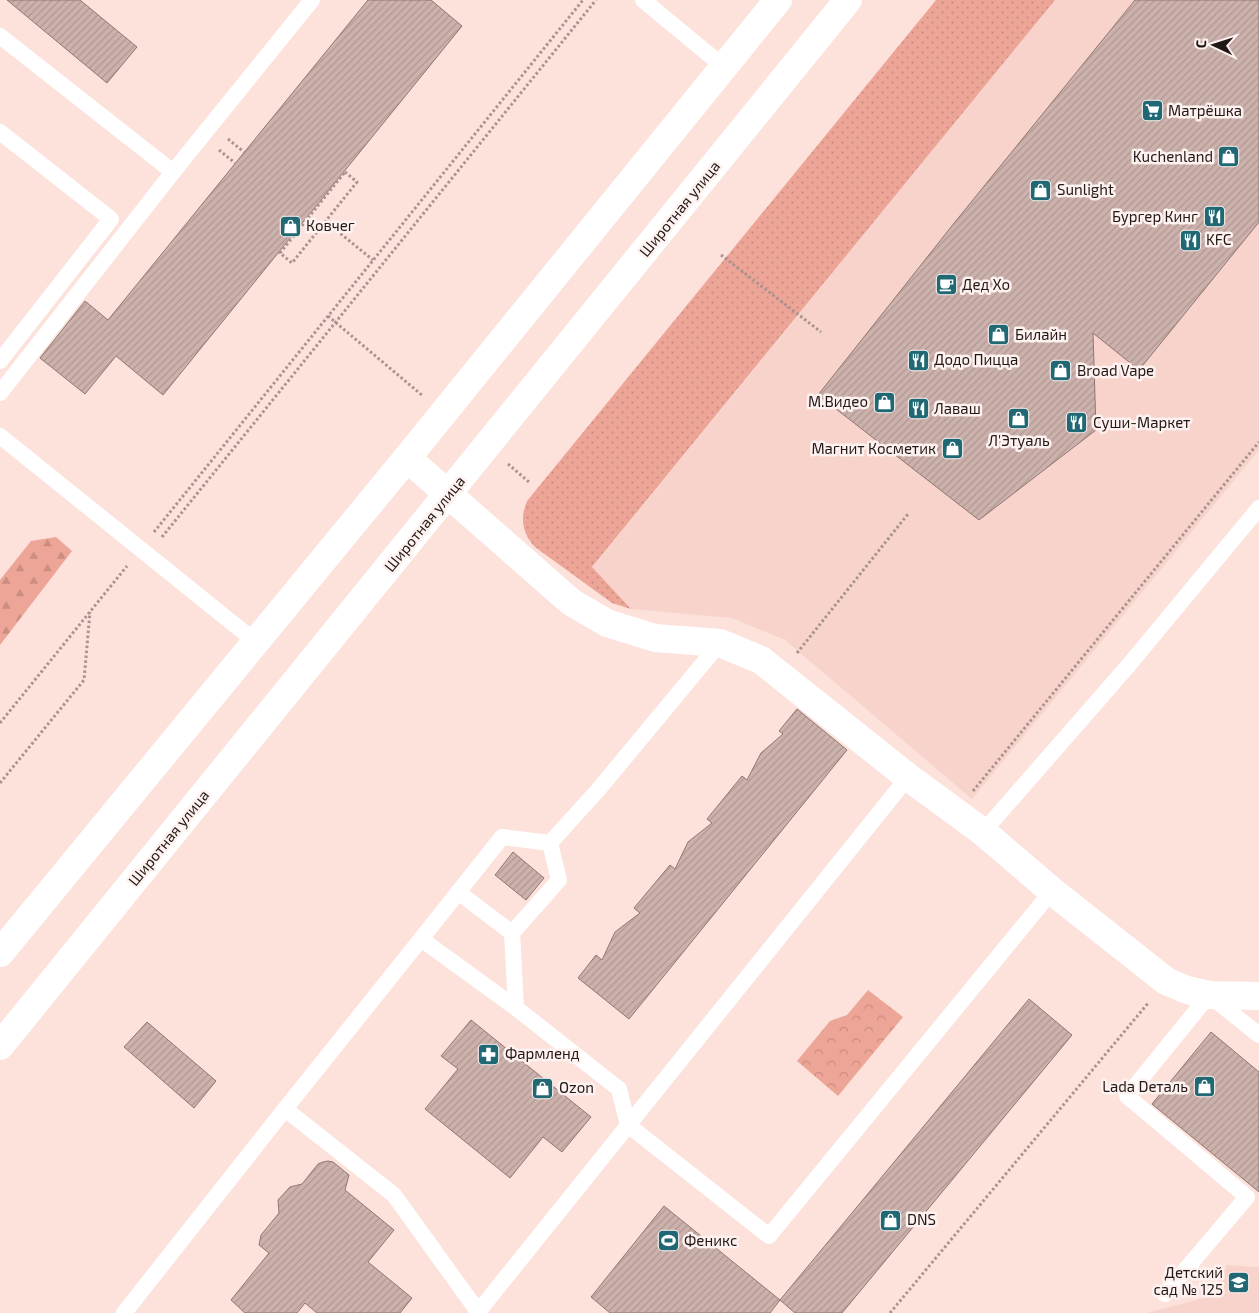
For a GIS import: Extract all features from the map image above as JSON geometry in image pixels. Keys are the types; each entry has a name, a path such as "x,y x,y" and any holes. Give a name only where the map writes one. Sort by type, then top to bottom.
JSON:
{"main road":[{"path":"0,953 407,458 778,0"},
{"name":"Широтная улица","path":"0,1046 848,0"},
{"path":"407,458 571,602 607,623 655,638 720,643 761,660 908,777 984,832 1052,891 1166,981 1187,990 1209,995 1259,996"}],"lane":[{"path":"0,393 312,0"},
{"path":"643,0 724,66"},
{"path":"0,36 174,172"},
{"path":"0,132 111,219 0,361"},
{"path":"0,366 13,377"},
{"path":"0,436 256,642"},
{"path":"984,832 1128,666 1259,508"},
{"path":"550,843 598,790 720,643"},
{"path":"285,1110 394,1195 478,1313 908,777"},
{"path":"124,1313 502,837 550,843"},
{"path":"516,1008 512,933 559,880 550,843"},
{"path":"421,939 516,1008 618,1089 628,1125 769,1236 1052,891"},
{"path":"458,892 512,933"},
{"path":"1164,1294 1247,1197 1127,1096 1209,995 1259,1035"}],"path":[{"path":"144,552 328,316 583,0"},
{"path":"0,723 90,612 144,552 335,322 596,0"},
{"path":"232,143 244,152"},
{"path":"224,154 235,164"},
{"path":"345,172 357,182 325,221 292,263 280,253 345,172"},
{"path":"325,221 373,260"},
{"path":"720,255 821,332"},
{"path":"328,316 428,400"},
{"path":"956,812 1259,442"},
{"path":"780,675 908,514"},
{"path":"0,783 84,680 90,612"},
{"path":"890,1313 1166,981"}],"shaded area":[{"path":"1055,0 1259,0 1259,450 972,799 785,640 732,618 631,609 592,568"},
{"name":"Детский сад № 125","path":"1227,1265 1259,1267 1259,1313 1147,1313 1211,1296"}],"green space":[{"path":"936,0 1055,0 592,567 631,609 612,603 535,547 525,531 523,513 527,501"},
{"path":"56,537 72,551 0,645 0,580 31,541"},
{"path":"868,990 903,1017 838,1096 797,1061 830,1021 847,1015"}],"building":[{"path":"7,0 80,0 137,47 107,83"},
{"path":"368,0 431,0 462,26 163,395 116,356 85,394 40,358 85,301 108,320"},
{"path":"1135,0 1259,0 1259,222 1139,370 1093,333 1096,430 979,520 818,395"},
{"path":"797,709 847,750 629,1019 578,978 596,955 602,960 615,932 640,913 634,908 670,865 675,869 688,842 712,823 707,819 742,776 747,780 761,753 783,734 779,731"},
{"path":"513,852 544,878 526,900 495,875"},
{"path":"1029,999 1072,1035 842,1313 795,1313 780,1300"},
{"path":"471,1020 591,1117 562,1152 543,1137 510,1178 425,1109 458,1069 441,1056"},
{"path":"147,1022 216,1081 194,1108 124,1047"},
{"path":"1211,1032 1259,1072 1259,1192 1152,1104"},
{"path":"328,1161 333,1162 349,1175 345,1190 394,1230 368,1262 412,1298 400,1313 317,1313 305,1303 297,1313 245,1313 231,1300 269,1253 259,1245 261,1235 279,1213 278,1200 290,1187 302,1184 318,1164"},
{"path":"664,1206 780,1300 770,1313 610,1313 591,1297"}],"place":[{"name":"Матрёшка","path":"1152,111"},
{"name":"Kuchenland","path":"1229,157"},
{"name":"Sunlight","path":"1041,190"},
{"name":"Бургер Кинг","path":"1214,217"},
{"name":"Ковчег","path":"290,226"},
{"name":"KFC","path":"1190,240"},
{"name":"Дед Хо","path":"946,285"},
{"name":"Билайн","path":"999,335"},
{"name":"Додо Пицца","path":"918,360"},
{"name":"Broad Vape","path":"1061,371"},
{"name":"М.Видео","path":"884,402"},
{"name":"Лаваш","path":"918,409"},
{"name":"Л'Этуаль","path":"1019,418"},
{"name":"Суши-Маркет","path":"1077,423"},
{"name":"Магнит Косметик","path":"952,449"},
{"name":"Фармленд","path":"489,1054"},
{"name":"Lada Dеталь","path":"1204,1087"},
{"name":"Ozon","path":"543,1088"},
{"name":"DNS","path":"891,1220"},
{"name":"Феникс","path":"668,1241"},
{"name":"Детский сад № 125","path":"1239,1282"}]}
